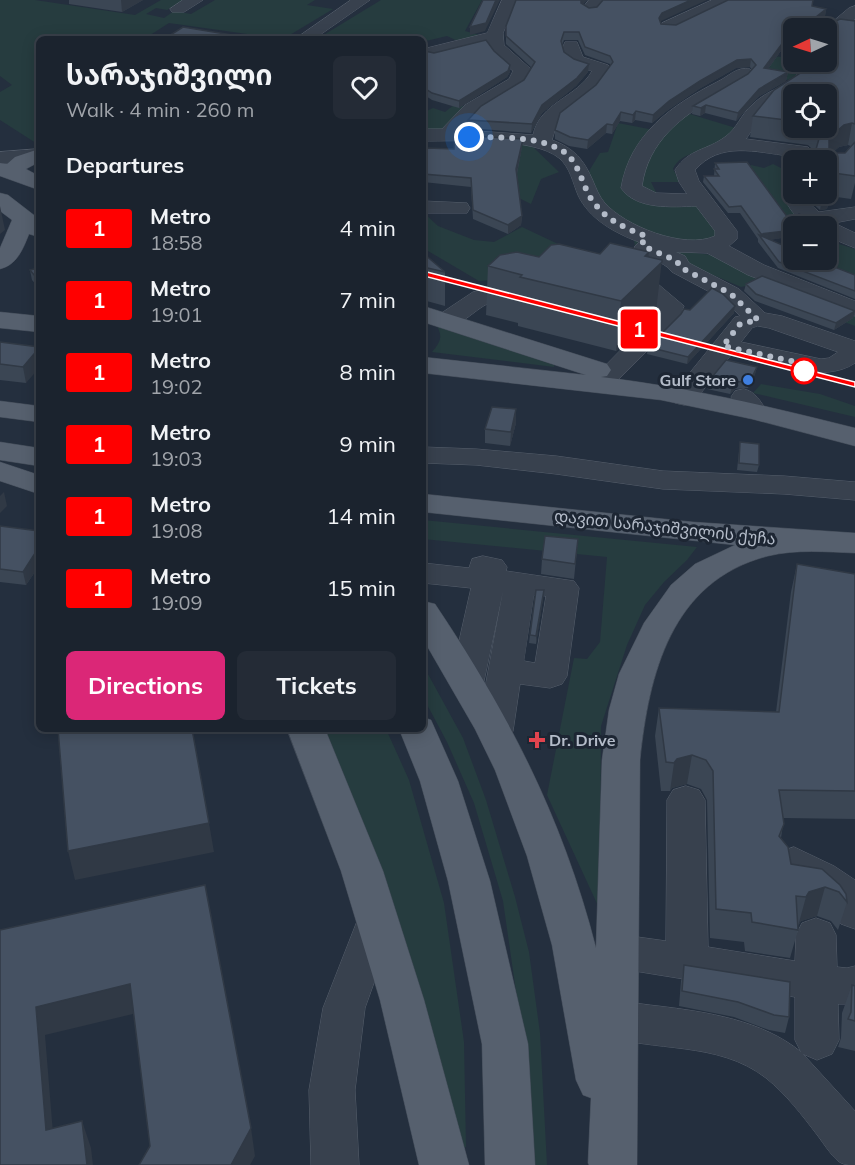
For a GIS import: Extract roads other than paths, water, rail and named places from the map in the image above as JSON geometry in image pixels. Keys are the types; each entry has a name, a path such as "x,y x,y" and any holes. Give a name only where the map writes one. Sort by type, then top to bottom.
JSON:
{"main road":[{"path":"6,168 15,168 36,156"},
{"path":"6,168 36,182"},
{"path":"6,168 34,220"},
{"path":"0,200 34,220"},
{"path":"4,252 34,220"},
{"path":"0,320 36,324"},
{"path":"426,336 431,322 610,374 688,386 855,437"},
{"path":"426,365 688,386"},
{"path":"0,409 36,414"},
{"path":"0,451 36,457"},
{"path":"0,471 36,484"},
{"name":"დავით სარაჯიშვილის ქუჩა","path":"426,503 807,541 855,543"},
{"path":"613,1164 621,760 628,708 644,658 672,607 697,578 748,551 807,541"},
{"path":"426,615 486,676 495,730 526,800 568,926 597,1060 613,1164"},
{"path":"307,732 362,871 377,918 402,1000 444,1165"},
{"path":"419,732 439,781 469,881 505,1044 510,1165"}],"street":[{"path":"178,9 195,0"},
{"path":"433,52 492,37 498,30 510,0"},
{"path":"668,27 725,0"},
{"path":"331,2 356,4"},
{"path":"308,36 356,4"},
{"path":"837,27 855,11"},
{"path":"446,136 472,109 516,82 521,76 523,70 500,53 493,44 492,37"},
{"path":"542,142 543,133 555,112 564,102 591,88 602,69 577,61 572,57 571,46"},
{"path":"729,144 767,101 796,86 806,78 809,72"},
{"path":"702,199 672,200 640,196 631,188 632,171 640,151 660,129 685,108 707,94 727,86 744,73"},
{"path":"426,135 542,142 562,150 576,165 594,203 607,216 625,228 677,245 713,247 756,270 855,309"},
{"path":"729,144 783,167"},
{"path":"713,247 726,239 726,231 689,182 685,170 691,161 700,154 729,144 802,149"},
{"path":"796,204 812,216"},
{"path":"426,207 459,208"},
{"path":"837,219 855,213"},
{"path":"837,232 855,242"},
{"path":"646,236 642,244 645,247 677,261 680,267 731,294 758,320"},
{"path":"598,274 608,273 644,284 672,306 670,314 610,374"},
{"path":"431,322 481,297 549,283"},
{"path":"688,386 740,324 758,320 782,324 848,346 852,354 837,364 821,367 723,346"},
{"path":"426,455 555,465 663,480 784,485 855,491"},
{"path":"426,560 491,567 488,580 486,676"},
{"path":"426,573 562,588 550,676 486,676"},
{"path":"486,676 520,583"},
{"path":"686,800 687,962"},
{"path":"794,862 838,890 853,904 855,912"},
{"path":"335,1165 332,1090 344,1008 377,918"},
{"path":"816,935 836,983 817,1040"},
{"path":"616,951 836,983"},
{"path":"615,1020 727,1037 753,1046 781,1063 809,1091 855,1146"}],"metro line":[{"name":"1","path":"426,275 855,385"}],"place":[{"name":"Gulf Store","path":"748,380"},
{"name":"Dr. Drive","path":"537,740"}]}
